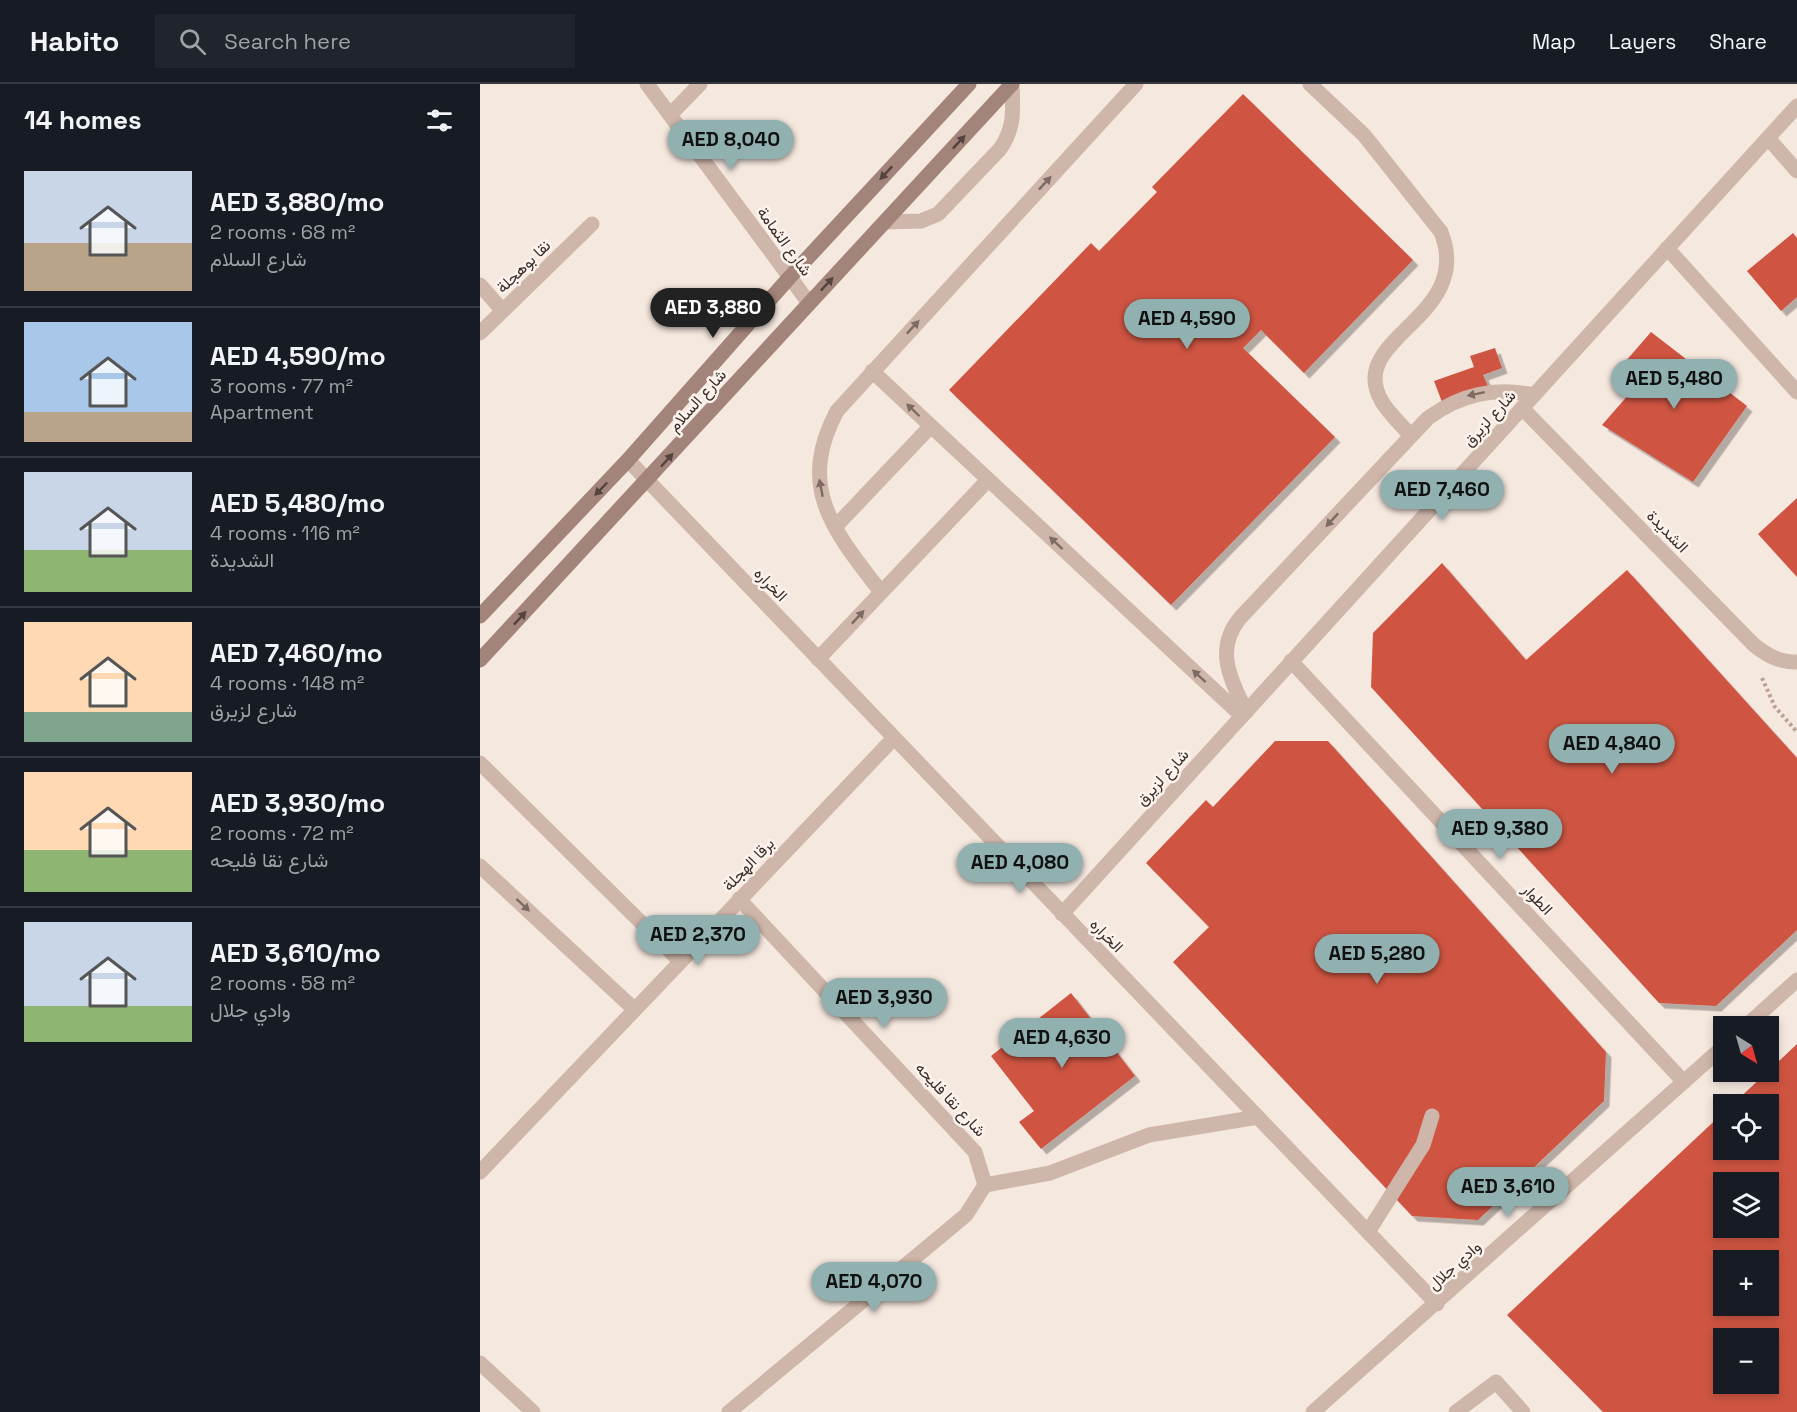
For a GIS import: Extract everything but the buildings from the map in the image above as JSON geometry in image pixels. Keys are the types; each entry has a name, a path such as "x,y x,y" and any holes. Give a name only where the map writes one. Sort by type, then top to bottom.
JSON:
{"street":[{"name":"شارع الثمامة","path":"647,84 809,303"},
{"path":"670,115 700,84"},
{"name":"شارع السلام","path":"480,616 627,460 789,278 969,84"},
{"path":"885,222 921,222 938,214 1000,149 1007,139 1013,119 1012,84"},
{"name":"شارع السلام","path":"480,660 648,482 809,303 1012,84"},
{"path":"881,592 851,554 836,528 821,493 818,465 823,436 837,411 872,371 1136,84"},
{"path":"1310,84 1384,158 1441,232 1446,244 1448,258 1442,288 1434,301 1384,351 1375,374 1376,388 1381,401 1412,436"},
{"name":"شارع لزيرق","path":"1062,914 1797,106"},
{"path":"1768,138 1797,171"},
{"name":"نقا بوهجلة","path":"480,333 592,224"},
{"path":"1667,248 1797,392"},
{"path":"480,285 502,311"},
{"path":"872,371 930,427 1244,714"},
{"path":"1244,714 1226,666 1227,640 1232,628 1428,418 1464,397 1501,390 1534,395"},
{"name":"الشديدة","path":"1522,408 1754,645 1767,655 1783,662 1797,662"},
{"path":"836,528 930,427"},
{"name":"الخراره","path":"627,460 1437,1304"},
{"path":"818,659 988,480"},
{"name":"الطوار","path":"1292,661 1684,1082"},
{"name":"برقا الهجلة","path":"480,1172 894,738"},
{"path":"480,764 680,961"},
{"path":"480,866 634,1009"},
{"name":"شارع نقا فليحه","path":"739,899 975,1152 985,1185"},
{"path":"1757,1016 1797,980"},
{"name":"وادي جلال","path":"1313,1412 1713,1056"},
{"path":"1368,1232 1423,1145 1432,1116"},
{"path":"729,1412 966,1215 985,1185 1050,1173 1149,1135 1258,1117"},
{"path":"480,1362 532,1411"},
{"path":"1455,1412 1496,1382 1523,1412"}],"path":[{"path":"1760,674 1775,707 1797,732"}]}
